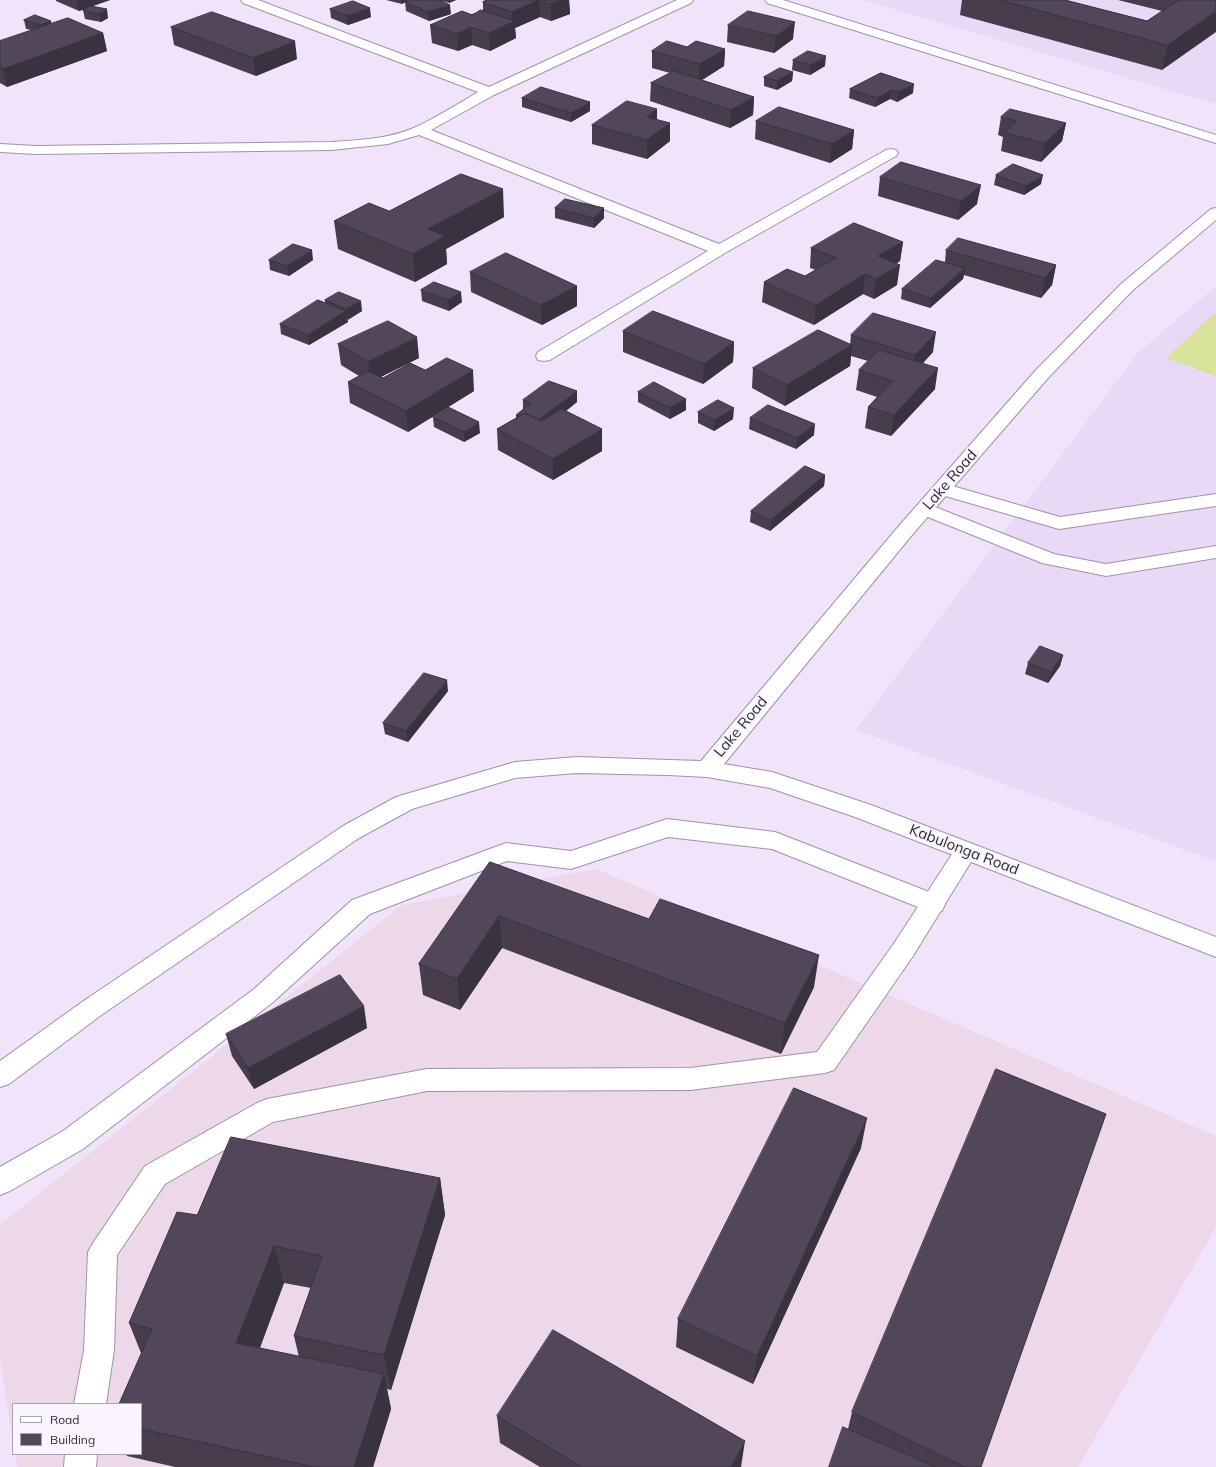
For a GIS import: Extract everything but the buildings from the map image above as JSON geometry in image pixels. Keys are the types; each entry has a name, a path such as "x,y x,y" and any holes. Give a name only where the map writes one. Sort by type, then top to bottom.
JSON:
{"street":[{"path":"247,0 489,92"},
{"path":"0,148 36,150 331,146 388,140 420,130 489,92 687,0"},
{"path":"771,0 1216,140"},
{"path":"802,10 814,3"},
{"path":"420,130 720,250"},
{"path":"544,356 720,250 891,153"},
{"name":"Lake Road","path":"706,769 925,508 1042,374 1122,293 1216,212"},
{"path":"942,489 1059,523 1216,500"},
{"path":"925,508 1049,558 1106,570 1216,552"},
{"name":"Kabulonga Road","path":"0,1076 91,1009 351,832 404,803 515,770 577,765 706,769 772,780 863,812 1216,947"},
{"path":"0,1182 73,1140 263,996 361,907 506,852 571,860 667,828 682,829 775,841 933,904"},
{"path":"90,1403 99,1350 103,1252 155,1175 267,1111 427,1080 690,1079 825,1062 904,949 966,851"},
{"path":"80,1467 81,1455"}],"shaded area":[{"path":"863,0 1216,0 1216,104"},
{"path":"1216,286 1216,861 856,730 1138,353"},
{"path":"596,869 1216,1136 1216,1227 1078,1467 17,1467 15,1455 142,1455 142,1403 12,1403 12,1436 0,1358 0,1225 402,905"}],"green space":[{"path":"1216,312 1216,376 1166,358"}]}
